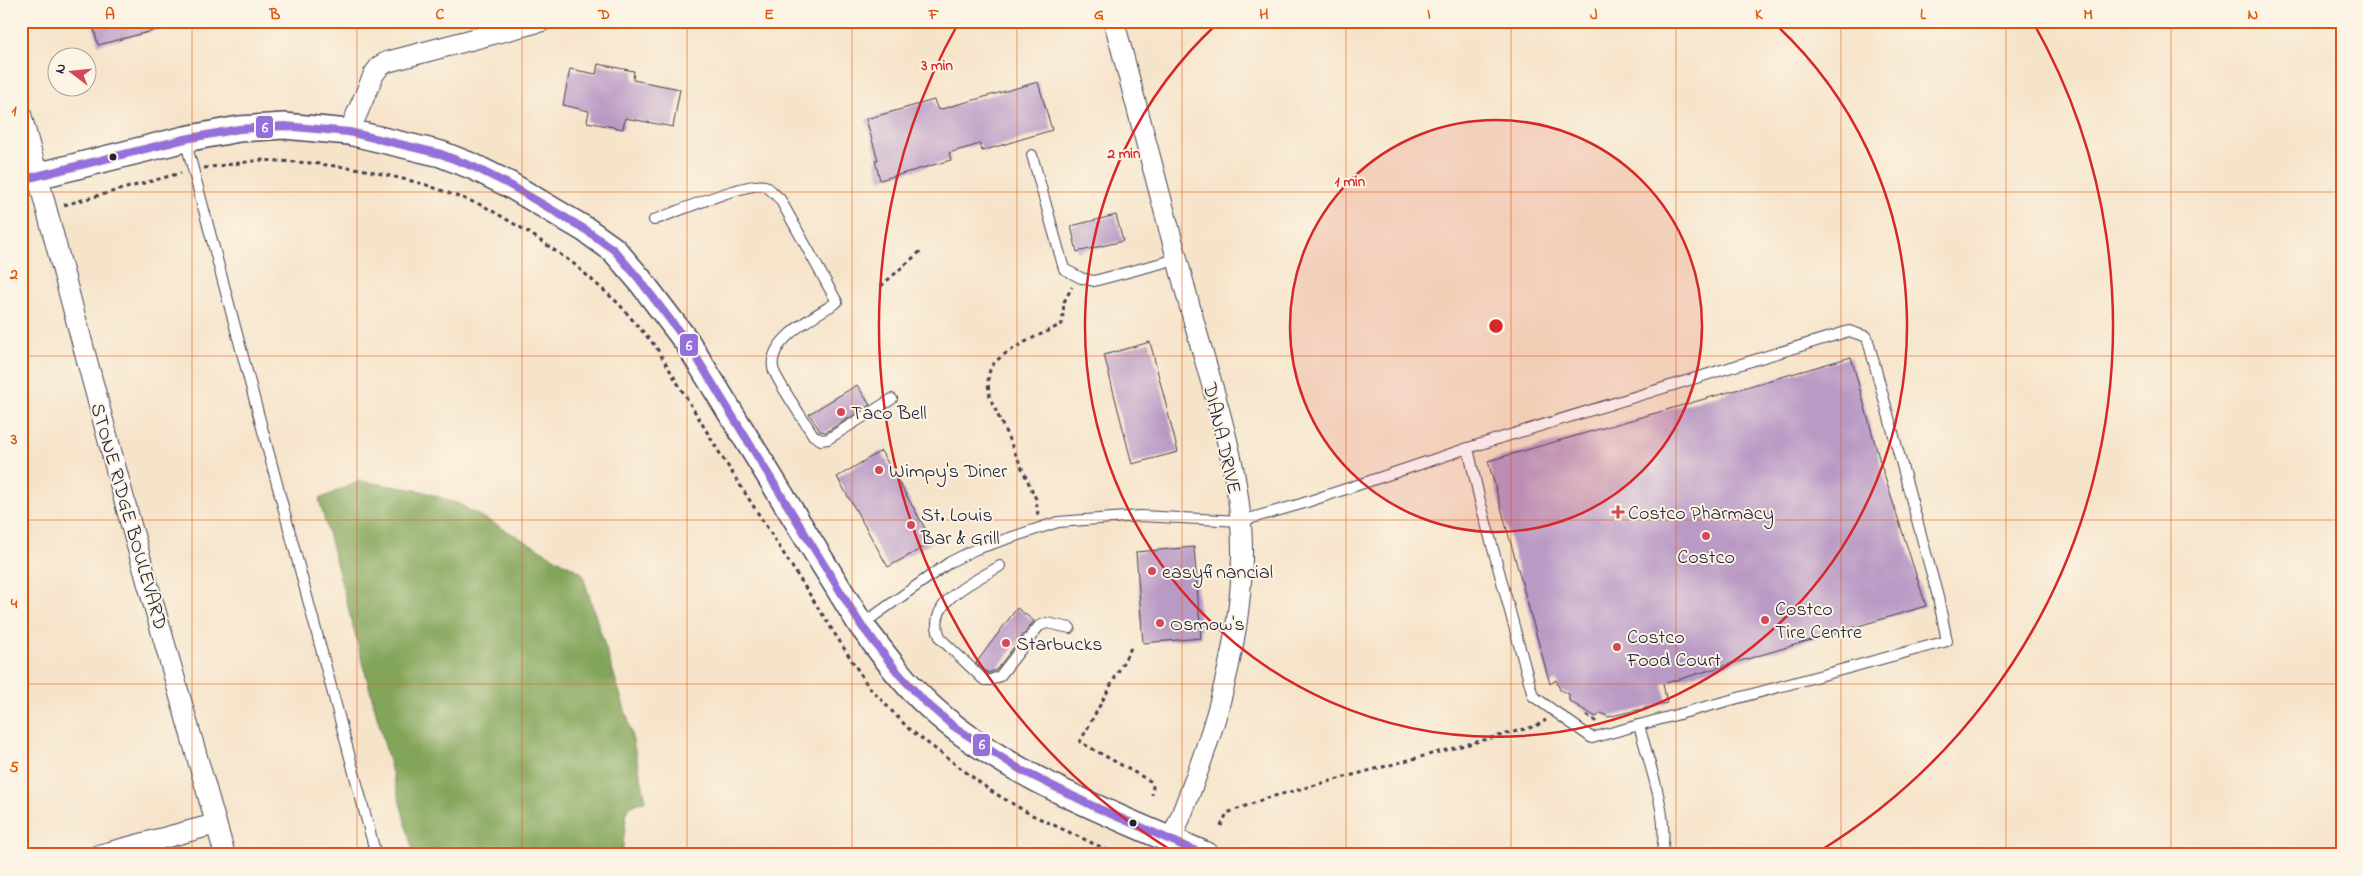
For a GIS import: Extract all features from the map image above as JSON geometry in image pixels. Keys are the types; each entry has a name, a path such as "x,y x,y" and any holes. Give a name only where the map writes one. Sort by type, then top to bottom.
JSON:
{"street":[{"path":"349,132 380,66 386,62 542,21"},
{"name":"DIANA DRIVE","path":"1114,21 1228,445 1241,521 1240,588 1231,656 1218,711 1168,847"},
{"name":"STONE RIDGE BOULEVARD","path":"21,114 29,178 46,210 131,525 226,855"},
{"path":"29,178 185,138 239,129 284,126 349,132 441,154 474,167 559,214 614,250 687,342 862,624 890,665 925,702 964,733 1044,784 1168,847 1206,855"},
{"path":"99,855 216,824"}],"lane":[{"path":"185,138 376,855"},
{"path":"1032,155 1064,269 1094,281 1177,259"},
{"path":"654,220 740,188 764,186 780,199 838,302 781,342 775,353 774,370 813,435 821,440 828,439 892,400"},
{"path":"862,624 950,562 976,549 1040,528 1070,521 1140,516 1241,521 1301,504 1468,448 1850,330 1866,337 1938,597 1946,641 1592,738 1532,696 1480,501 1468,448"},
{"path":"1000,566 952,595 942,605 937,622 937,632 941,639 984,680 991,680 1000,676 1039,626 1047,623 1070,628"},
{"path":"1639,725 1663,819 1665,839 1661,855"}],"path":[{"path":"21,216 194,169 261,160 361,169 424,184 484,206 528,232 574,264 618,303 656,347 719,452 868,686 909,729 991,791 1030,814 1118,855"},
{"path":"881,286 923,249"},
{"path":"1040,528 1036,499 991,400 988,388 989,376 992,367 1000,357 1062,324 1064,302 1078,276"},
{"path":"1131,648 1080,742 1150,781 1153,787 1152,795"},
{"path":"1221,826 1227,814 1267,798 1536,726 1545,721 1554,710"}],"green space":[{"path":"360,481 422,491 459,504 582,573 628,719 646,800 627,808 622,855 414,855 319,499"}],"building":[{"path":"92,21 172,21 172,26 98,45"},
{"path":"598,64 634,71 633,80 680,89 673,127 625,118 623,129 587,122 589,111 563,105 570,69 596,74"},
{"path":"1038,82 1052,130 982,151 980,144 949,153 951,160 880,180 875,160 878,160 866,119 934,100 938,110"},
{"path":"1116,215 1123,241 1077,252 1071,226"},
{"path":"1150,342 1178,452 1132,464 1104,355"},
{"name":"Costco","path":"1851,357 1881,465 1926,606 1663,684 1667,703 1608,717 1602,713 1596,717 1569,701 1569,694 1560,690 1556,680 1550,684 1488,461"},
{"name":"Taco Bell","path":"857,385 870,405 826,432 820,431 809,414"},
{"path":"881,451 933,542 888,567 837,477"},
{"path":"1194,547 1201,638 1143,643 1136,552"},
{"name":"Starbucks","path":"1017,608 1034,621 996,670 988,673 976,663"}],"transit line":[{"name":"6","path":"21,180 185,139 239,129 284,126 349,132 441,154 474,167 510,185 586,230 614,250 639,279 687,342 861,625 899,674 924,701 953,726 1021,770 1095,807 1205,855"}],"place":[{"name":"Taco Bell","path":"841,412"},
{"name":"Wimpy's Diner","path":"879,470"},
{"name":"Costco Pharmacy","path":"1618,512"},
{"name":"St. Louis Bar & Grill","path":"911,525"},
{"name":"Costco","path":"1706,536"},
{"name":"easyfinancial","path":"1152,571"},
{"name":"Costco Tire Centre","path":"1765,620"},
{"name":"Osmow's","path":"1160,623"},
{"name":"Starbucks","path":"1006,643"},
{"name":"Costco Food Court","path":"1617,647"}]}
